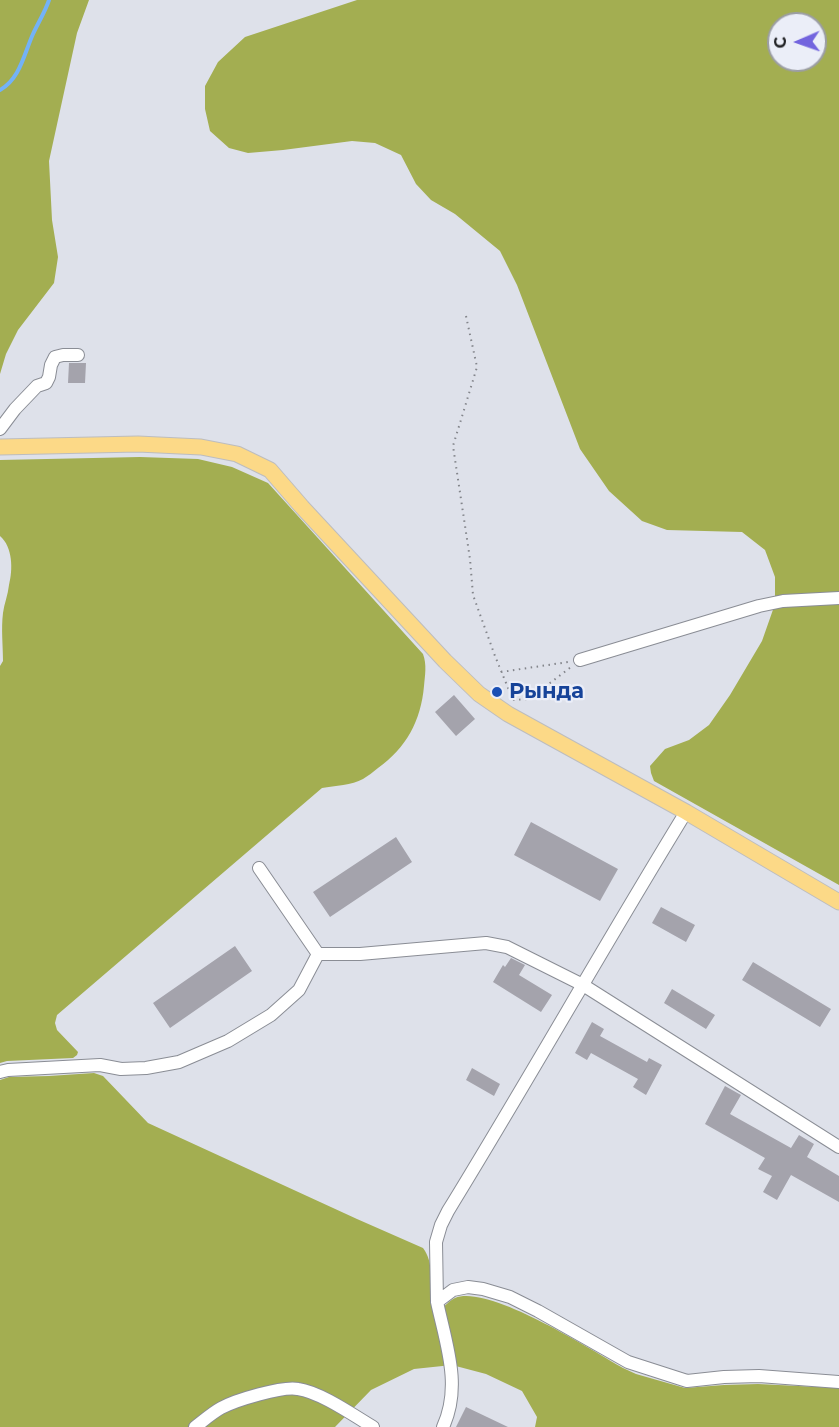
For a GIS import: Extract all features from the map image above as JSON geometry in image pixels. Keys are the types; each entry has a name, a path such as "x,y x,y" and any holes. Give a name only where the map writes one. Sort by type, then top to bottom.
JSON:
{"main road":[{"path":"0,447 138,444 201,447 237,454 270,470 445,661 479,694 510,707 839,902"}],"lane":[{"path":"0,429 37,386 46,383 55,357 78,356"},
{"path":"580,660 759,606 783,601 839,598"},
{"path":"443,1427 453,1398 453,1377 437,1302 436,1242 441,1225 686,812"},
{"path":"259,868 318,954"},
{"path":"318,954 360,954 486,943 507,946 583,985 839,1148"},
{"path":"0,1072 100,1065 121,1069 146,1068 179,1062 228,1041 271,1015 299,990 318,954"},
{"path":"437,1302 453,1290 468,1287 510,1297 628,1362 687,1381 759,1376 839,1382"},
{"path":"195,1427 222,1407 286,1388 299,1389 319,1396 373,1427"}],"path":[{"path":"466,316 477,367 453,446 470,559 473,595 501,672 510,707 529,699 580,660"},
{"path":"501,672 580,660"}],"green space":[{"path":"0,0 89,0 77,33 49,161 52,220 58,257 54,283 18,330 6,354 0,374"},
{"path":"357,0 839,0 839,885 654,781 651,773 650,766 665,749 689,740 709,725 762,641 775,604 775,577 765,550 742,532 667,530 642,521 609,491 580,449 517,285 500,251 455,214 431,200 416,184 401,155 375,143 352,141 248,153 229,148 210,131 205,109 205,86 218,62 245,37"},
{"path":"140,457 198,459 232,467 268,483 423,654 425,670 422,699 416,722 410,733 397,752 388,760 359,781 322,788 57,1015 55,1023 57,1030 78,1052 77,1055 73,1058 0,1063 0,666 3,661 3,613 11,566 10,552 0,536 0,460"},
{"path":"94,1073 103,1076 148,1123 423,1248 429,1260 431,1303 441,1309 455,1298 471,1296 491,1300 540,1321 636,1374 685,1388 758,1384 839,1388 839,1427 535,1427 537,1417 522,1391 486,1374 452,1365 414,1369 371,1390 335,1427 0,1427 0,1080 9,1077"}],"building":[{"path":"69,363 86,363 85,383 68,383"},
{"path":"454,695 475,719 456,736 435,712"},
{"path":"531,822 618,869 600,901 514,855"},
{"path":"396,837 412,862 330,917 313,892"},
{"path":"661,907 695,925 686,942 652,923"},
{"path":"235,946 252,971 170,1028 153,1003"},
{"path":"511,958 525,965 519,975 552,995 541,1012 493,982 503,965 505,967"},
{"path":"753,962 831,1009 820,1027 742,980"},
{"path":"672,989 715,1015 706,1029 664,1003"},
{"path":"592,1022 604,1029 600,1036 647,1062 649,1058 662,1065 646,1095 633,1087 638,1079 591,1053 587,1060 575,1053"},
{"path":"472,1068 500,1084 494,1096 466,1080"},
{"path":"725,1086 741,1095 730,1114 791,1148 799,1135 814,1144 807,1157 839,1176 839,1202 791,1175 777,1200 763,1192 772,1176 758,1169 765,1158 705,1124"},
{"path":"466,1407 508,1427 456,1427"}],"waterway":[{"path":"0,90 17,73 49,0"}],"place":[{"name":"Рында","path":"497,692"}]}
